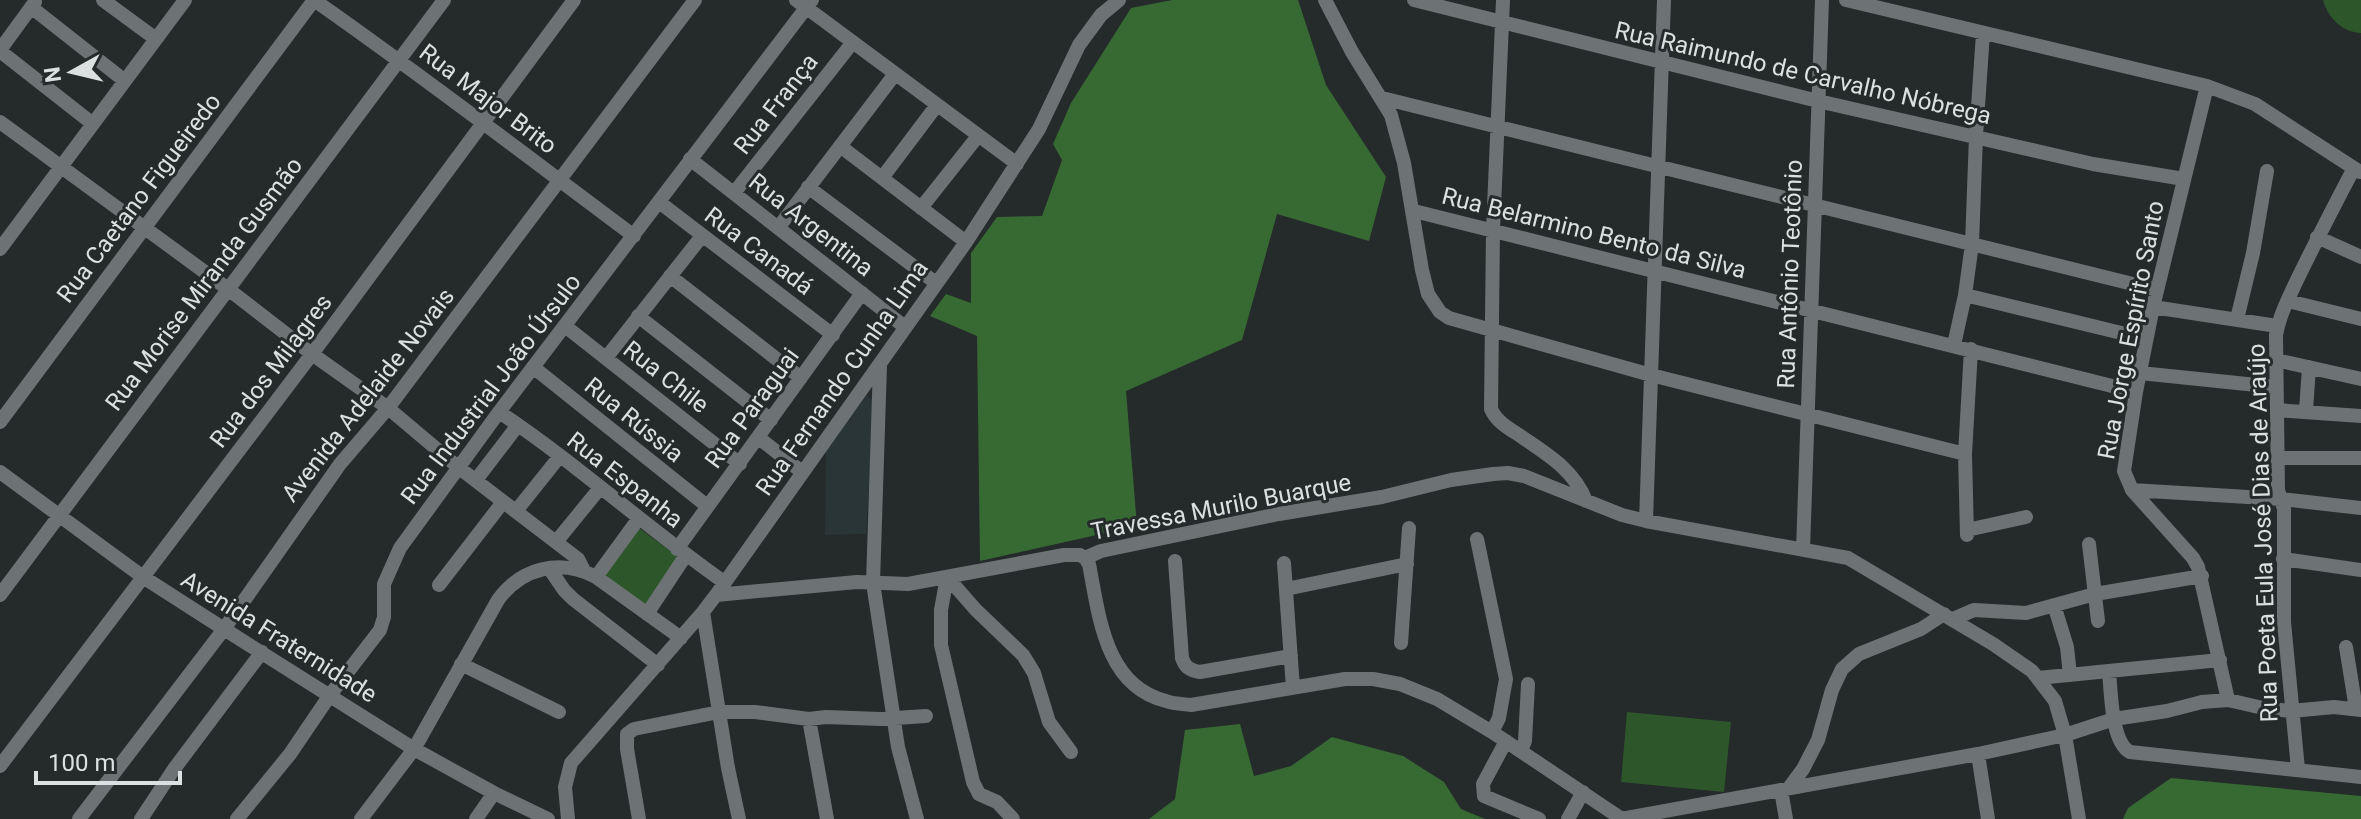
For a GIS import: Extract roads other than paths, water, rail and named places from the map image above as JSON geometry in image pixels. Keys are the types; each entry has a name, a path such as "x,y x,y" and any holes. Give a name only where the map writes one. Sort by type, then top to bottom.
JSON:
{"street":[{"path":"103,0 156,39"},
{"path":"0,249 185,0"},
{"name":"Rua Major Brito","path":"314,0 400,60 481,124 634,236"},
{"name":"Rua Caetano Figueiredo","path":"0,422 314,0"},
{"name":"Rua Morise Miranda Gusmão","path":"0,595 444,0"},
{"name":"Rua dos Milagres","path":"0,766 312,354 574,0"},
{"name":"Avenida Adelaide Novais","path":"79,819 224,629 340,464 388,408 695,0"},
{"name":"Rua Fernando Cunha Lima","path":"568,819 565,787 571,763 720,589 966,242 1039,129 1079,45 1101,15 1119,0"},
{"path":"1325,0 1352,52 1382,98 1395,127 1414,211 1422,270 1433,303 1449,318 1651,375 1965,454"},
{"name":"Rua Raimundo de Carvalho Nóbrega","path":"1414,0 1818,101 2093,164 2184,179"},
{"path":"1503,0 1493,230 1490,403 1494,415 1568,470 1583,490 1586,501"},
{"path":"1646,521 1664,0"},
{"name":"Rua Antônio Teotônio","path":"1803,550 1822,0"},
{"path":"1906,15 1911,0"},
{"path":"1853,1 2207,86 2255,104 2358,171"},
{"path":"805,3 1017,164"},
{"name":"Rua Industrial João Úrsulo","path":"237,819 290,754 380,630 384,617 384,584 393,561 458,467 634,236 805,3"},
{"path":"93,124 0,50 34,4 125,81"},
{"path":"1954,345 1972,244 1983,33"},
{"name":"Rua França","path":"734,193 853,42"},
{"path":"778,228 895,74"},
{"name":"Rua Jorge Espírito Santo","path":"2207,86 2146,339 2124,471 2132,490 2193,558 2202,576 2228,700"},
{"path":"1382,98 2157,290"},
{"path":"882,178 937,105"},
{"path":"0,122 388,408 458,467 578,559 590,574"},
{"path":"921,208 978,136"},
{"path":"840,146 966,242"},
{"name":"Rua Argentina","path":"690,159 905,327"},
{"path":"2237,319 2253,253 2267,171"},
{"name":"Rua Poeta Eula José Dias de Araújo","path":"2298,769 2284,622 2284,509 2278,490 2277,326 2317,237 2358,171"},
{"path":"808,187 936,283"},
{"name":"Rua Canadá","path":"659,202 833,335"},
{"name":"Rua Belarmino Bento da Silva","path":"1414,211 2136,392"},
{"path":"606,358 702,236"},
{"path":"2317,237 2361,257"},
{"path":"670,276 801,378"},
{"name":"Rua Paraguai","path":"647,614 707,506 862,293"},
{"path":"1965,295 2146,339"},
{"path":"2288,301 2361,319"},
{"path":"2153,307 2277,326"},
{"path":"638,316 771,420"},
{"name":"Rua Chile","path":"565,326 740,464"},
{"path":"1971,349 1965,454 1967,532 2026,517"},
{"path":"2276,360 2361,379"},
{"path":"880,365 873,583 898,747 917,819"},
{"name":"Rua Rússia","path":"533,367 707,506"},
{"path":"2306,411 2309,367"},
{"path":"2140,373 2276,387"},
{"path":"2277,410 2361,416"},
{"name":"Rua Espanha","path":"499,412 682,552 720,589"},
{"path":"476,480 518,425"},
{"path":"759,438 802,472"},
{"path":"516,511 560,456"},
{"path":"2278,458 2361,458"},
{"name":"Avenida Fraternidade","path":"0,472 143,577 224,629 414,749 548,819"},
{"name":"Travessa Murilo Buarque","path":"720,589 857,582 908,584 1064,555 1085,558 1101,551 1279,514 1382,497 1451,480 1508,473 1524,476 1646,521 1848,558 1993,644 2038,678"},
{"path":"556,542 600,488"},
{"path":"2132,490 2281,499 2361,508"},
{"path":"439,585 503,502"},
{"path":"590,574 639,518"},
{"path":"1401,643 1409,528"},
{"path":"1477,539 1506,679 1499,718 1492,732"},
{"path":"2089,544 2098,621"},
{"path":"1085,558 1089,564 1104,638 1127,679 1146,693 1165,701 1191,705 1345,679 1373,679 1400,684 1437,699 1492,732 1621,819 1660,815 1978,754 2065,735 2114,719 2202,702 2228,700 2291,711 2334,707 2359,710 2346,647"},
{"path":"2283,559 2361,570"},
{"path":"1175,561 1182,658 1189,669 1200,672 1291,656"},
{"path":"1284,563 1293,688"},
{"path":"1286,589 1407,564"},
{"path":"361,819 414,749 506,588 531,572 572,567 590,574 681,638"},
{"path":"549,568 573,599 658,665"},
{"path":"1786,819 1785,789 1803,769 1818,740 1832,690 1842,669 1859,654 1948,617 1974,610 2026,613 2095,594 2202,576"},
{"path":"947,577 1023,655 1034,673 1049,722 1071,752"},
{"path":"947,577 941,610 941,645 973,782 979,794 997,802 1013,819"},
{"path":"2054,605 2067,647 2070,675"},
{"path":"703,612 739,819"},
{"path":"141,819 174,769 262,652"},
{"path":"2038,678 2220,660"},
{"path":"461,664 559,712"},
{"path":"2109,671 2120,743 2123,749 2130,752 2361,777"},
{"path":"2038,678 2055,701 2065,735 2079,819"},
{"path":"1521,751 1525,741 1528,684"},
{"path":"639,819 627,749 627,734 634,729 719,712 755,712 809,719 926,716"},
{"path":"809,719 827,819"},
{"path":"1506,741 1483,784 1484,796 1539,819"},
{"path":"1978,754 1988,819"},
{"path":"1568,819 1583,792"},
{"path":"476,819 494,793"}]}
